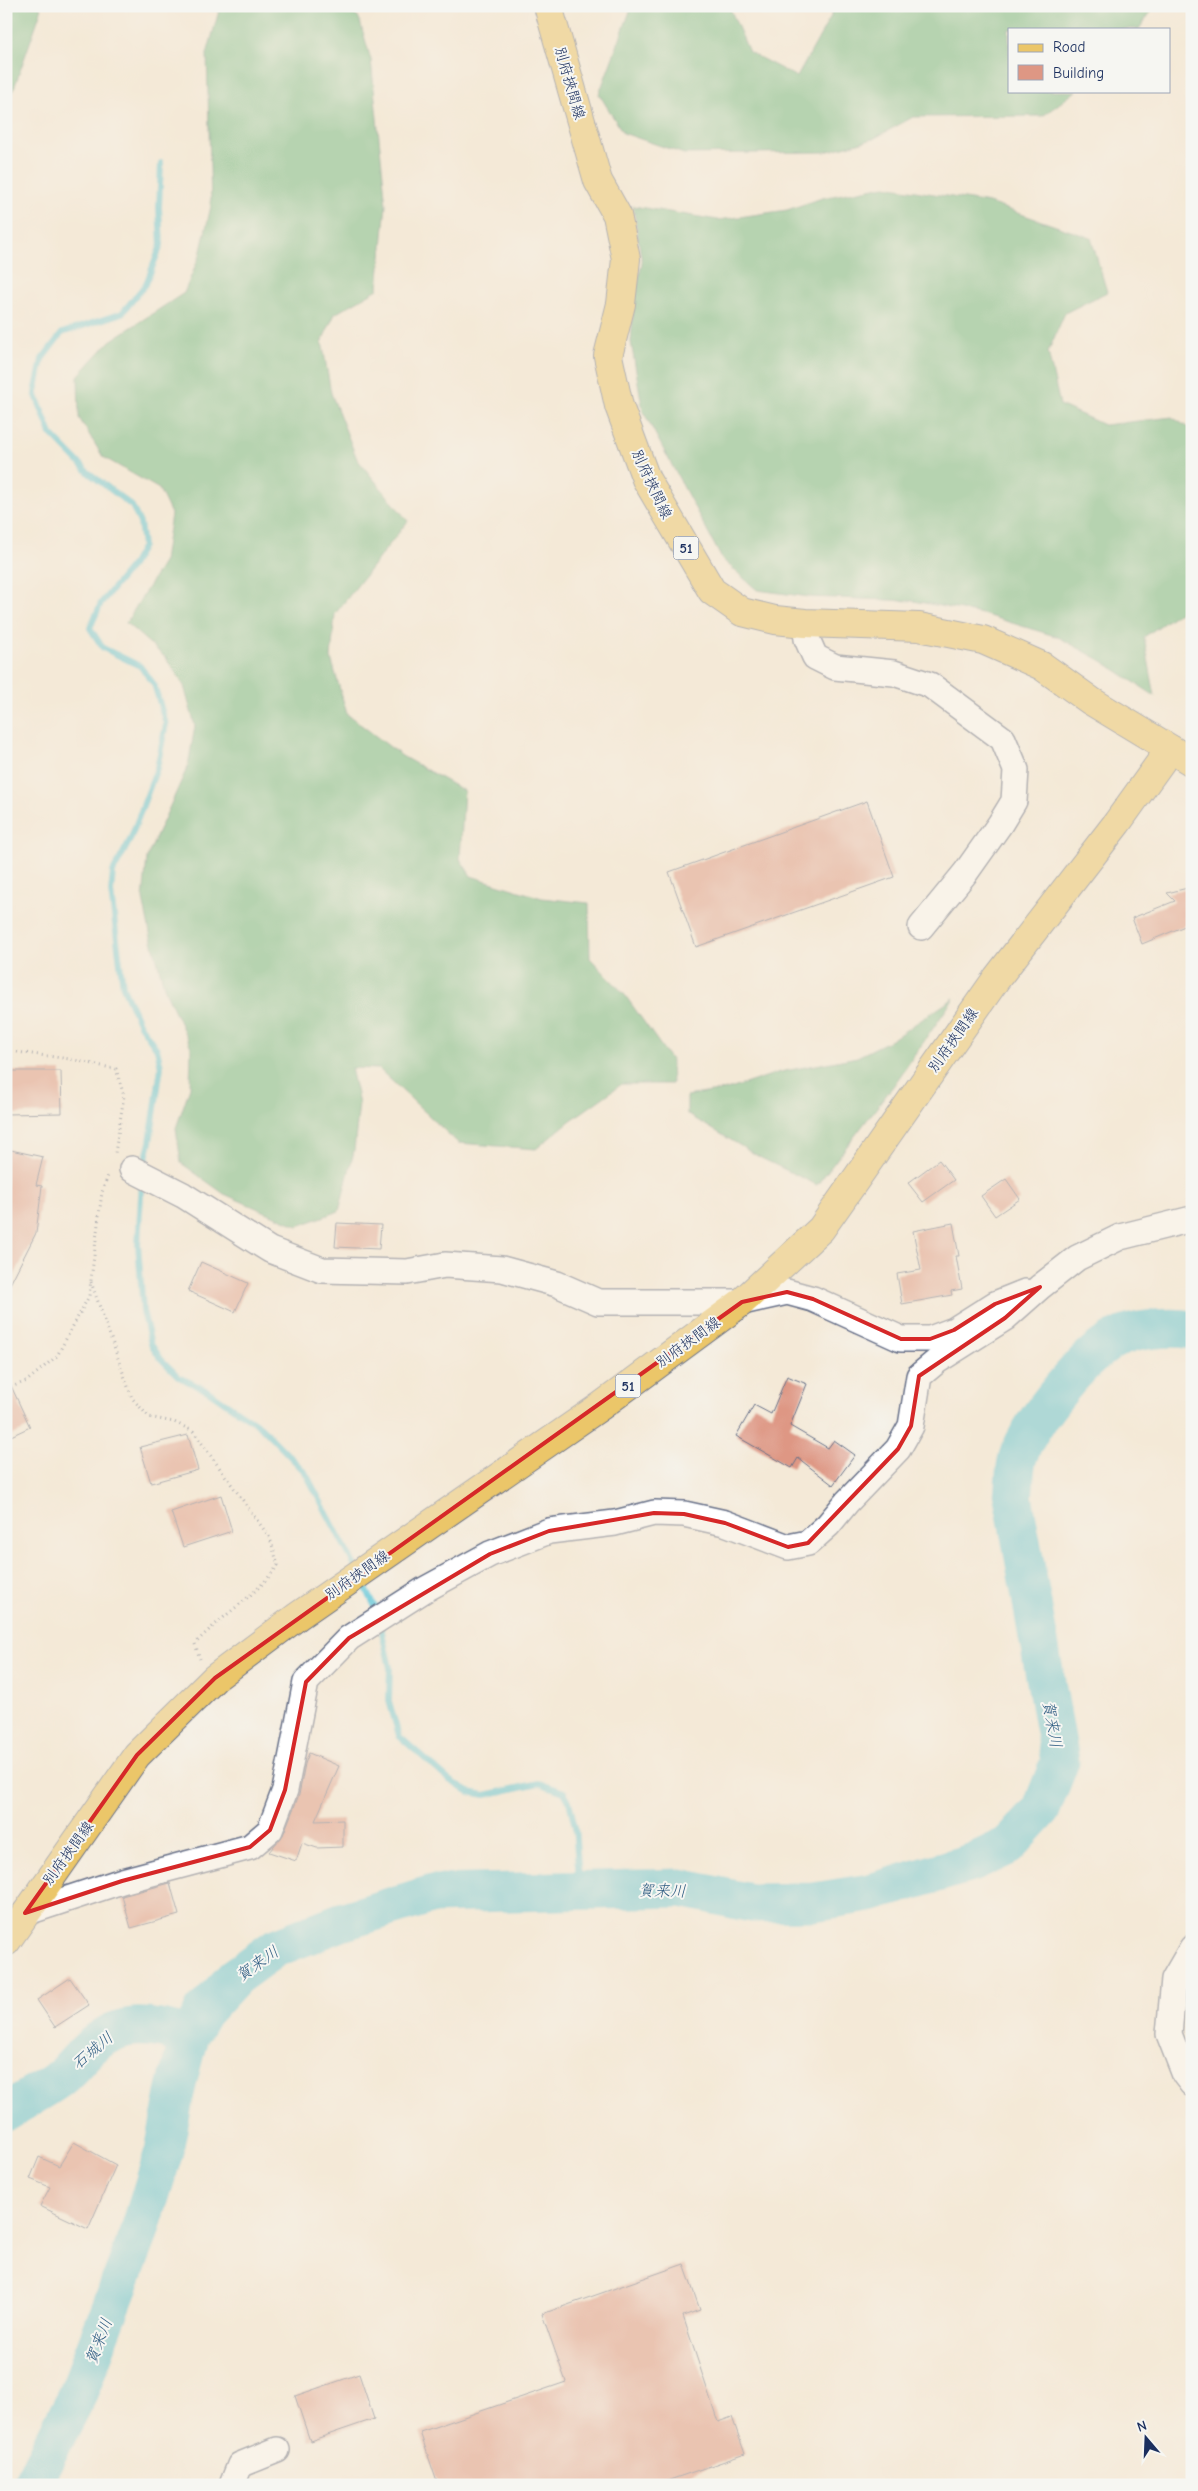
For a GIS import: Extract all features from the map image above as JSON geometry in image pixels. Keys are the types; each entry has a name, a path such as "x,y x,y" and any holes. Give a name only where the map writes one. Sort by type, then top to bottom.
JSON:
{"main road":[{"name":"別府挾間線","path":"6,1942 137,1755 215,1678 306,1611 601,1406 742,1302 822,1228 997,978 1117,823 1181,755 1091,701 1042,666 983,640 919,627 805,623 775,620 742,612 712,591 646,478 618,406 608,356 620,304 626,259 617,215 598,181 548,6"}],"street":[{"path":"805,623 807,639 814,657 835,667 894,673 930,685 1003,739 1016,770 1014,800 1000,824 966,872 921,927"},
{"path":"119,1166 184,1196 270,1250 322,1270 407,1272 445,1265 502,1270 557,1284 598,1302 742,1302 787,1292 813,1299 901,1340 930,1339 954,1330 995,1304 1040,1287"},
{"path":"25,1913 122,1881 250,1847 270,1830 285,1790 306,1682 349,1638 424,1590 490,1554 549,1531 614,1523 654,1513 684,1514 725,1523 788,1547 808,1543 828,1525 847,1502 898,1449 912,1426 919,1376 937,1361 1005,1318 1077,1258 1120,1237 1192,1219"},
{"path":"1192,1948 1174,1979 1169,2034 1185,2075 1192,2084"},
{"path":"232,2485 240,2464 277,2450"}],"path":[{"path":"6,1389 27,1381 57,1356 89,1296 102,1192 119,1166 124,1096 116,1069 70,1059 17,1052"},
{"path":"91,1282 132,1398 149,1417 174,1422 193,1431 270,1538 278,1565 270,1577 211,1626 195,1644 203,1666"}],"highlighted area":[{"path":"1040,1287 1005,1318 919,1376 911,1426 898,1449 808,1543 788,1547 725,1523 684,1514 654,1513 549,1531 490,1554 349,1638 306,1682 285,1790 270,1830 250,1847 122,1881 25,1913 137,1755 215,1678 742,1302 787,1292 813,1299 901,1339 930,1339 954,1330 995,1304"}],"green space":[{"path":"6,6 40,6 41,11 12,94 6,93"},
{"path":"341,6 359,18 371,60 386,205 378,289 335,314 322,341 331,393 357,459 408,521 335,614 331,658 347,714 402,756 464,791 460,859 471,876 542,898 589,903 590,958 625,995 671,1060 672,1084 622,1084 570,1121 536,1149 458,1143 379,1069 351,1068 359,1103 354,1151 339,1211 298,1226 224,1194 181,1163 176,1128 190,1087 191,1047 165,990 143,899 147,857 188,766 195,726 184,686 166,658 126,623 164,561 171,514 159,489 103,457 79,418 78,376 110,341 184,293 200,255 211,206 207,54 220,7"},
{"path":"632,6 729,6 749,52 797,77 831,16 833,6 1155,6 1140,28 1008,28 1008,92 1075,92 1043,116 913,117 873,139 825,152 684,154 623,133 599,94"},
{"path":"885,186 989,203 1091,238 1107,292 1065,313 1048,352 1060,405 1104,425 1172,417 1192,430 1192,603 1144,637 1155,696 1102,661 1058,637 982,614 914,601 810,597 757,590 722,559 643,411 631,342 634,300 642,263 633,206 718,220 787,210 822,198"},
{"path":"954,998 894,1085 817,1185 761,1158 687,1114 687,1096 730,1089 780,1072 857,1057 891,1040"}],"building":[{"path":"867,801 894,877 696,947 669,872"},
{"path":"1192,887 1192,923 1142,944 1132,918 1175,901 1167,893"},
{"path":"6,1071 61,1071 62,1113 6,1114"},
{"path":"6,1149 43,1157 36,1185 42,1186 36,1233 6,1292"},
{"path":"939,1160 954,1180 923,1202 908,1183"},
{"path":"1006,1179 1020,1199 995,1216 981,1196"},
{"path":"337,1223 381,1225 379,1249 335,1247"},
{"path":"953,1223 962,1289 951,1291 952,1295 902,1304 897,1274 921,1270 913,1231"},
{"path":"201,1262 248,1283 235,1312 188,1291"},
{"path":"6,1375 30,1427 11,1436 6,1425"},
{"path":"787,1376 807,1384 790,1426 828,1448 834,1440 855,1455 833,1485 798,1458 792,1468 736,1436 754,1405 771,1414"},
{"path":"188,1435 198,1470 151,1483 140,1447"},
{"path":"221,1495 232,1531 183,1547 171,1512"},
{"path":"309,1753 339,1766 315,1821 343,1820 343,1847 317,1848 302,1843 296,1861 269,1852 283,1835 299,1795"},
{"path":"170,1883 179,1915 131,1928 122,1896"},
{"path":"70,1978 89,2005 55,2027 37,2000"},
{"path":"74,2142 116,2165 88,2229 40,2206 50,2187 30,2179 39,2157 59,2166"},
{"path":"684,2264 700,2310 683,2316 718,2422 732,2417 745,2454 655,2485 438,2485 420,2432 566,2382 542,2314"},
{"path":"359,2374 374,2419 310,2441 295,2396"}],"waterway":[{"path":"143,1170 150,1142 161,1067 157,1049 140,1025 123,987 111,892 113,872 130,840 157,768 166,724 154,684 140,666 103,648 90,628 101,603 133,564 143,546 140,523 132,506 89,473 51,434 35,393 42,359 62,333 122,313 146,284 161,245 159,207 161,163"},
{"path":"142,1180 138,1244 143,1311 151,1344 161,1359 179,1377 208,1391 261,1427 305,1472 356,1568"},
{"name":"賀来川","path":"31,2485 77,2396 138,2236 164,2151 176,2088 189,2036 203,2012 235,1977 275,1948 341,1922 433,1894 681,1888 751,1903 814,1902 870,1893 974,1862 1008,1846 1041,1810 1060,1761 1013,1496 1017,1459 1035,1424 1060,1389 1074,1373 1103,1347 1116,1339 1143,1331 1164,1328 1192,1330"},
{"path":"362,1580 378,1613"},
{"path":"380,1623 390,1668 389,1701 399,1736 449,1780 469,1792 485,1795 539,1783 564,1792 569,1801 575,1827 580,1890"},
{"name":"石城川","path":"6,2112 59,2079 92,2046 115,2031 127,2028 150,2027 189,2036"}]}
